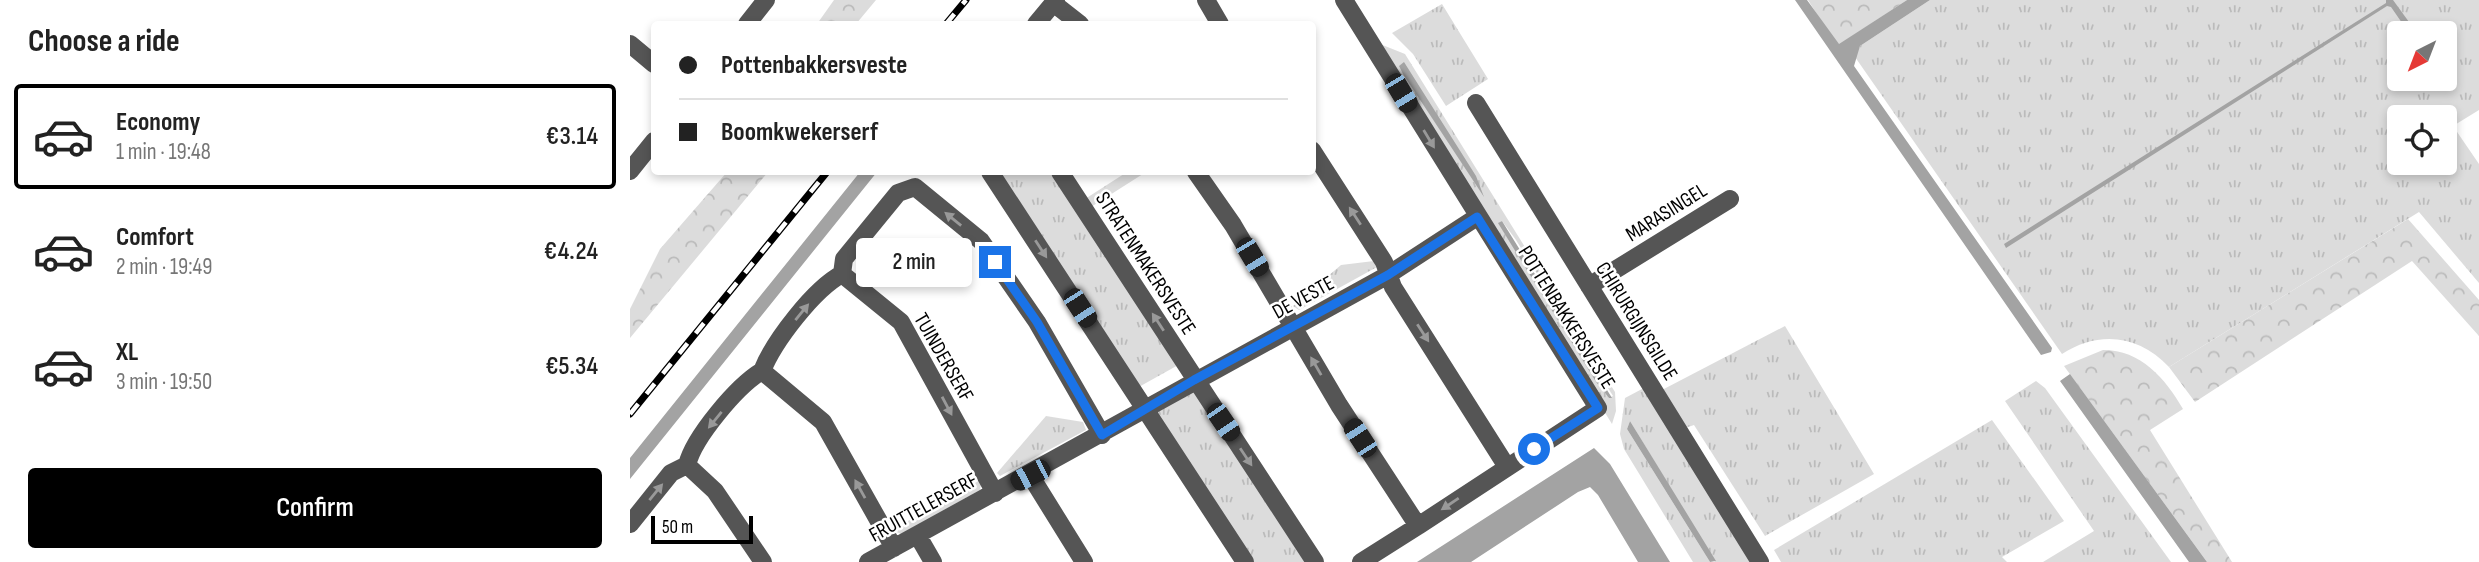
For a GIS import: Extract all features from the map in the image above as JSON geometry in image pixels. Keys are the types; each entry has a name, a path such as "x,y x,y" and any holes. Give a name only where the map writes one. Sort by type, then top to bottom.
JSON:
{"street":[{"path":"749,21 766,0"},
{"path":"1206,0 1218,21"},
{"path":"1344,0 1477,217"},
{"path":"1039,21 1055,2 1077,21"},
{"path":"630,44 651,62"},
{"name":"CHIRURGIJNSGILDE","path":"1476,103 1760,562"},
{"path":"630,171 651,145"},
{"path":"1316,156 1384,262 1388,275 1507,467 1362,562"},
{"path":"992,175 1245,562"},
{"name":"STRATENMAKERSVESTE","path":"1062,175 1315,562"},
{"path":"1198,175 1227,216 1339,405 1418,526"},
{"path":"630,524 671,473 687,465 691,450 747,380 762,371 769,353 827,282 842,274 844,259 898,194 917,179 981,242 1037,322 1102,435"},
{"name":"MARASINGEL","path":"1589,286 1730,199"},
{"name":"DE VESTE","path":"1145,408 1388,275 1477,217"},
{"name":"POTTENBAKKERSVESTE","path":"1477,217 1598,408 1507,467"},
{"name":"TUINDERSERF","path":"842,274 901,322 995,493"},
{"path":"762,371 822,422 894,548"},
{"name":"FRUITTELERSERF","path":"868,562 1102,435 1145,408"},
{"path":"687,465 715,491 763,562"},
{"path":"1030,475 1084,562"},
{"path":"918,536 933,562"}],"green space":[{"path":"834,0 876,0 858,21 819,21"},
{"path":"1808,0 1907,0 1837,46"},
{"path":"1930,0 2479,0 2479,110 2457,124 2457,105 2387,105 2387,175 2457,175 2457,132 2479,164 2479,283 2419,212 2169,367 2145,348 2118,340 2090,341 2062,354 1855,57 1860,46"},
{"path":"1442,4 1488,79 1446,106 1413,54 1392,33"},
{"path":"1380,44 1405,54 1615,392 1616,411 1612,424 1380,50","holes":["1502,221 1613,396 1609,398 1596,382 1499,223"]},
{"path":"724,175 766,175 630,338 630,309 660,249"},
{"path":"999,175 1056,175 1180,364 1137,388"},
{"path":"1122,175 1141,175 1091,207 1085,199"},
{"path":"2408,219 2479,300 2479,336 2412,261 2195,402 2169,367"},
{"path":"1374,261 1377,267 1299,310 1293,306 1341,265"},
{"path":"1785,326 1874,474 1765,536 1694,425 1685,428 1662,390"},
{"path":"2103,350 2117,351 2140,360 2160,377 2183,409 2150,430 2232,562 2207,562 2064,366"},
{"path":"2036,381 2045,388 2171,562 2043,562 2094,531 2005,401"},
{"path":"1194,389 1310,562 1251,562 1156,413"},
{"path":"1645,389 1753,562 1715,562 1630,421 1627,429 1710,562 1693,562 1624,449 1620,434 1625,398"},
{"path":"1046,416 1083,422 1086,430 1000,476 997,473"},
{"path":"1992,420 2064,521 2002,557 2007,562 1781,562 1774,550"},
{"path":"982,479 980,490 901,534 892,530"}],"shaded area":[{"path":"1795,0 1807,0 1839,44 1907,0 1930,0 1860,46 1854,66 2052,348 2051,352 2041,355"},
{"path":"2386,0 2393,0 2408,21 2401,21 2391,7 2387,6 2006,248 2004,244 2386,3"},
{"path":"1404,62 1476,176 1484,197 1403,74 1399,66"},
{"path":"858,175 875,175 630,479 630,458"},
{"path":"1502,221 1612,398 1609,398 1596,382 1498,223"},
{"path":"2070,374 2207,562 2189,562 2060,381"},
{"path":"1630,421 1716,561 1710,562 1627,429"},
{"path":"1594,448 1610,464 1670,562 1638,562 1598,495 1590,487 1578,492 1471,562 1417,562"}],"railway":[{"path":"948,21 966,0"},
{"path":"630,414 825,175"}],"route":[{"path":"995,262 1037,322 1102,435 1194,380 1388,275 1477,217 1598,408 1534,449"}]}
